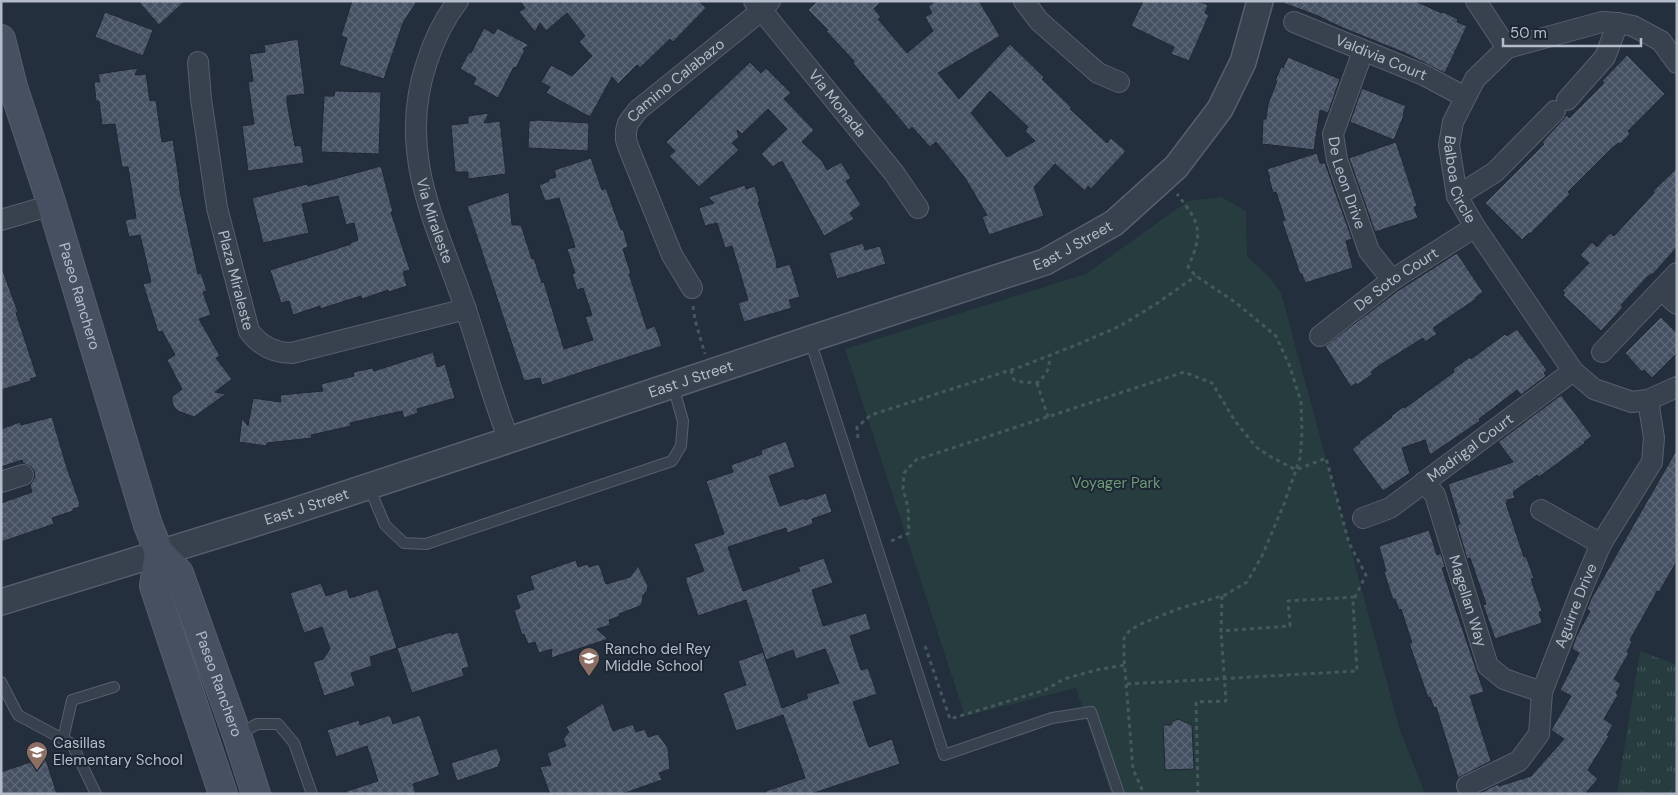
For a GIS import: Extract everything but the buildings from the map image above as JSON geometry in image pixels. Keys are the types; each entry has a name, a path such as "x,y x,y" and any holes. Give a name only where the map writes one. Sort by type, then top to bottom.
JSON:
{"main road":[{"name":"Paseo Ranchero","path":"1,39 13,87 52,204 148,525 160,552 179,573 256,794"},
{"name":"Paseo Ranchero","path":"160,552 154,586 223,794"},
{"path":"236,794 224,760 226,745 237,735"}],"street":[{"name":"Via Miraleste","path":"458,1 442,26 424,71 417,104 416,146 425,196 466,309 496,406 509,440"},
{"path":"1024,1 1039,21 1098,73 1119,82"},
{"name":"East J Street","path":"1,602 282,515 1045,262 1114,223 1176,166 1220,109 1243,62 1260,1"},
{"path":"1476,1 1507,48"},
{"name":"Via Monada","path":"762,4 894,173 918,208"},
{"name":"Camino Calabazo","path":"692,288 672,255 633,162 626,140 626,131 632,116 638,110 762,4"},
{"name":"Valdivia Court","path":"1294,22 1424,75 1465,97"},
{"name":"Balboa Circle","path":"1677,63 1661,41 1634,26 1618,23 1602,22 1507,48 1474,79 1453,122 1449,145 1457,196 1474,227 1573,371 1594,389 1632,402 1648,400 1677,387"},
{"path":"1457,196 1495,172 1561,105 1605,56 1618,23"},
{"name":"De Leon Drive","path":"1363,51 1333,134 1337,160 1369,251 1392,280"},
{"name":"Plaza Miraleste","path":"198,62 201,99 217,208 250,331 260,344 275,351 292,353 466,309"},
{"path":"1,220 52,204"},
{"name":"De Soto Court","path":"1320,336 1392,280 1474,227"},
{"path":"1602,352 1677,273"},
{"path":"1661,290 1677,304"},
{"name":"Madrigal Court","path":"1363,518 1390,508 1573,371"},
{"name":"Aguirre Drive","path":"1467,786 1519,761 1539,734 1542,692 1581,591 1601,544 1652,462 1654,438 1648,400"},
{"path":"1,482 23,475"},
{"name":"Magellan Way","path":"1424,482 1435,495 1488,666 1504,679 1542,692"},
{"path":"1541,510 1601,544"}],"lane":[{"path":"810,339 944,755 1052,718 1091,712 1119,794"},
{"path":"369,486 385,525 404,543 426,544 672,461 681,446 683,421 673,386"},
{"path":"1,682 18,715 72,744 96,794"},
{"path":"63,739 72,700 114,687"},
{"path":"237,735 257,724 278,724 294,743 312,794"}],"path":[{"path":"1144,794 1133,769 1124,638 1130,630 1143,623 1178,609 1222,596 1247,582 1262,556 1284,504 1300,458 1302,433 1301,402 1290,367 1276,336 1235,302 1196,276 1188,267 1197,248 1197,223 1190,210 1175,191"},
{"path":"858,441 857,427 871,415 1010,370 1120,326 1196,276"},
{"path":"692,288 695,320 712,373"},
{"path":"1010,370 1014,380 1037,383 1046,375 1050,365 1049,356"},
{"path":"888,532 891,541 909,533 908,507 903,489 904,473 916,460 1184,372 1212,383 1235,421 1256,447 1271,457 1296,470 1326,458 1349,542 1366,575 1353,601 1357,671 1126,684"},
{"path":"1037,383 1048,417"},
{"path":"1198,794 1196,702 1226,701 1221,631 1222,596"},
{"path":"1221,631 1290,626 1288,601 1355,597"},
{"path":"925,644 950,719 1045,690 1064,679 1096,670 1125,665"}],"green space":[{"name":"Voyager Park","path":"1221,197 1246,211 1247,256 1270,278 1281,293 1400,730 1425,794 1111,794 1076,688 965,716 845,349 1086,274 1188,201"},
{"path":"1640,651 1677,665 1677,794 1617,794"}],"place":[{"name":"Rancho del Rey Middle School","path":"589,677"},
{"name":"Casillas Elementary School","path":"37,771"}]}
